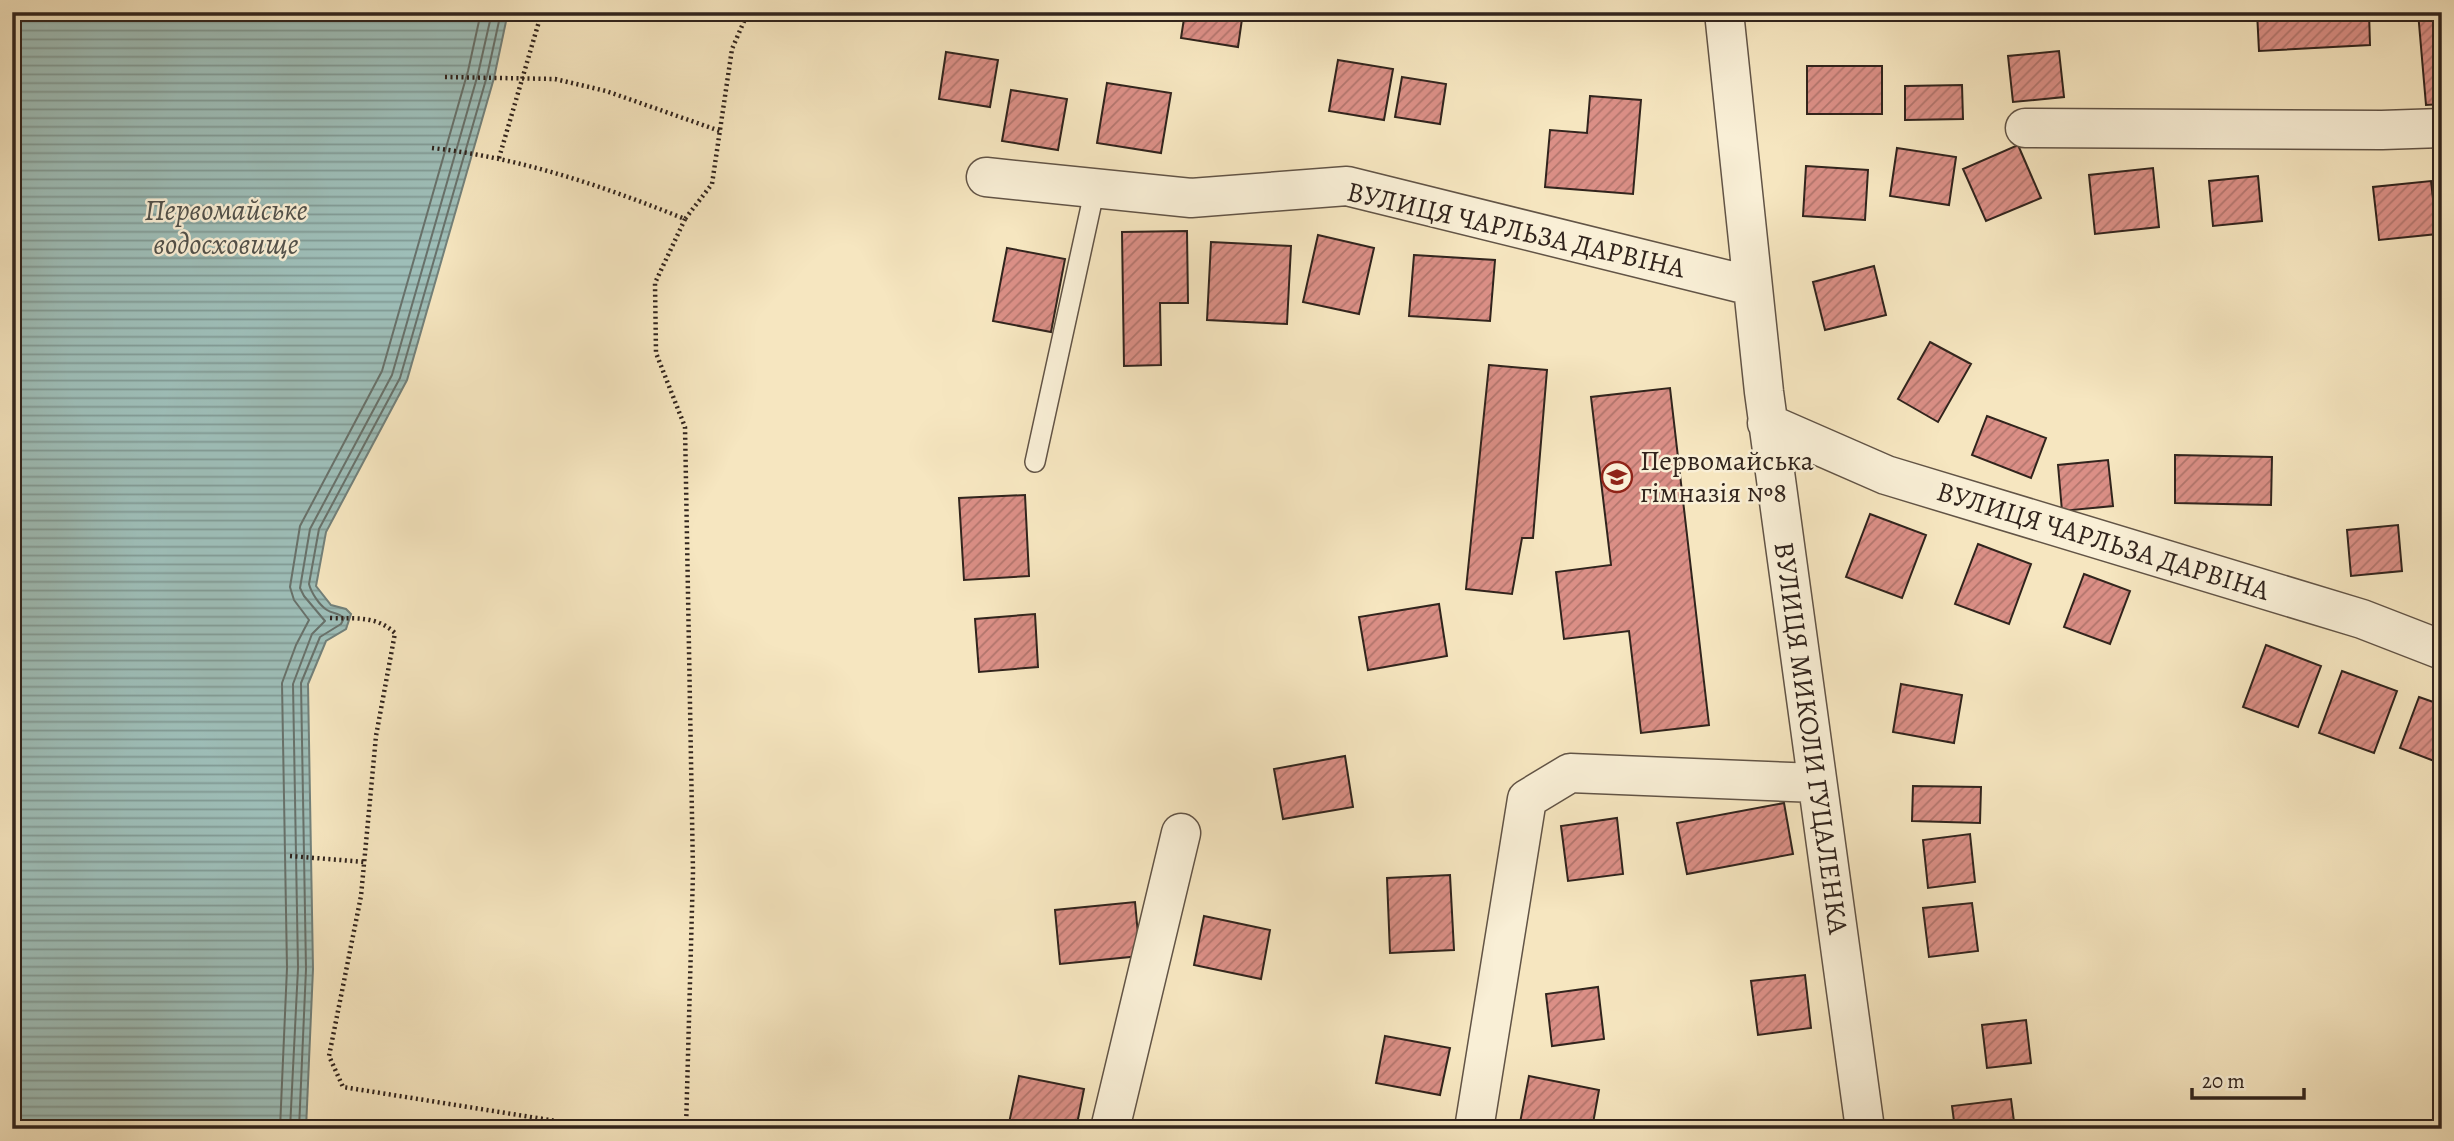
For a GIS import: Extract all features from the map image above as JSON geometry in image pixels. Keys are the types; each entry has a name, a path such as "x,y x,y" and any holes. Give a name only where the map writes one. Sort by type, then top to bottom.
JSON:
{"street":[{"name":"ВУЛИЦЯ МИКОЛИ ГУЦАЛЕНКА","path":"1724,12 1768,423 1865,1129"},
{"path":"2025,128 2442,128"},
{"name":"ВУЛИЦЯ ЧАРЛЬЗА ДАРВІНА","path":"985,177 1191,198 1347,186 1752,286"},
{"name":"ВУЛИЦЯ ЧАРЛЬЗА ДАРВІНА","path":"1768,423 1886,475 2362,619 2442,650"},
{"path":"1474,1129 1527,799 1570,773 1817,783"},
{"path":"1110,1129 1181,833"}],"lane":[{"path":"1035,462 1095,188"}],"path":[{"path":"499,158 540,18 539,12"},
{"path":"686,1129 693,872 685,427 656,353 655,283 685,219 712,184 732,49 748,12"},
{"path":"445,77 555,79 606,91 720,131"},
{"path":"432,148 479,153 562,174 618,192 685,219"},
{"path":"330,618 374,620 384,623 395,633 376,736 361,896 329,1056 343,1087 606,1129"},
{"path":"290,856 365,862"}],"water":[{"name":"Первомайське водосховище","path":"12,12 508,12 494,78 407,380 326,532 316,586 331,605 346,609 351,614 346,629 326,641 308,684 313,969 306,1129 12,1129"}],"building":[{"path":"1185,12 1243,12 1238,47 1181,38"},
{"path":"2257,12 2369,12 2370,45 2259,51"},
{"path":"2418,12 2442,12 2442,104 2426,105"},
{"path":"2059,51 2064,97 2013,102 2008,56"},
{"path":"946,52 998,60 990,107 939,99"},
{"path":"1338,60 1393,69 1384,120 1329,111"},
{"path":"1807,66 1882,66 1882,114 1807,114"},
{"path":"1402,77 1446,84 1440,124 1395,117"},
{"path":"1107,83 1171,93 1161,153 1097,143"},
{"path":"1962,85 1963,119 1905,120 1905,86"},
{"path":"1011,90 1067,99 1058,150 1002,141"},
{"path":"1590,96 1641,100 1633,194 1545,187 1550,130 1587,133"},
{"path":"2018,145 2041,198 1986,221 1963,169"},
{"path":"1897,148 1956,157 1949,205 1890,196"},
{"path":"1806,166 1868,170 1865,220 1803,216"},
{"path":"2153,168 2159,227 2095,234 2089,175"},
{"path":"2258,176 2262,221 2213,226 2209,181"},
{"path":"2431,181 2437,234 2379,240 2373,187"},
{"path":"1187,231 1188,303 1160,303 1161,365 1124,366 1122,232"},
{"path":"1318,235 1374,248 1359,314 1303,302"},
{"path":"1211,242 1291,246 1287,324 1207,320"},
{"path":"1007,248 1065,259 1051,332 993,321"},
{"path":"1414,255 1495,260 1490,321 1409,316"},
{"path":"1874,266 1886,315 1825,330 1813,282"},
{"path":"1930,342 1971,364 1938,422 1898,399"},
{"path":"1489,365 1547,370 1533,538 1522,538 1512,594 1466,589"},
{"path":"1670,388 1709,725 1641,733 1629,631 1564,639 1556,572 1611,565 1591,397"},
{"path":"1987,416 2046,438 2031,478 1972,455"},
{"path":"2175,455 2272,457 2271,505 2175,503"},
{"path":"2108,460 2113,506 2062,511 2058,465"},
{"path":"1025,495 1029,576 964,580 959,498"},
{"path":"1870,514 1926,535 1902,598 1846,577"},
{"path":"2398,525 2402,571 2351,576 2347,530"},
{"path":"1978,544 2031,564 2009,624 1955,604"},
{"path":"2084,574 2130,591 2110,644 2064,627"},
{"path":"1439,604 1447,656 1368,670 1359,617"},
{"path":"1035,614 1038,667 979,672 975,619"},
{"path":"2266,645 2321,666 2298,727 2243,707"},
{"path":"2342,671 2397,691 2374,753 2319,733"},
{"path":"1901,684 1962,695 1954,743 1893,732"},
{"path":"2419,697 2442,705 2442,764 2400,748"},
{"path":"1345,756 1353,807 1283,819 1274,769"},
{"path":"1913,786 1981,787 1980,823 1912,821"},
{"path":"1784,803 1793,854 1687,874 1677,823"},
{"path":"1617,818 1623,874 1568,881 1561,826"},
{"path":"1970,834 1975,882 1928,888 1923,840"},
{"path":"1450,875 1454,950 1390,953 1387,878"},
{"path":"1135,902 1140,956 1060,964 1055,910"},
{"path":"1972,903 1978,951 1929,957 1923,908"},
{"path":"1204,916 1270,930 1261,979 1194,965"},
{"path":"1805,975 1811,1028 1758,1035 1751,981"},
{"path":"1598,987 1604,1039 1552,1046 1546,994"},
{"path":"2026,1020 2031,1063 1987,1068 1982,1025"},
{"path":"1385,1036 1450,1048 1440,1095 1376,1083"},
{"path":"1019,1076 1084,1089 1076,1129 1037,1129 1009,1123"},
{"path":"1529,1076 1599,1090 1592,1129 1519,1128"},
{"path":"2011,1099 2015,1129 1955,1129 1952,1106"}],"place":[{"name":"Первомайська гімназія №8","path":"1617,477"}]}
